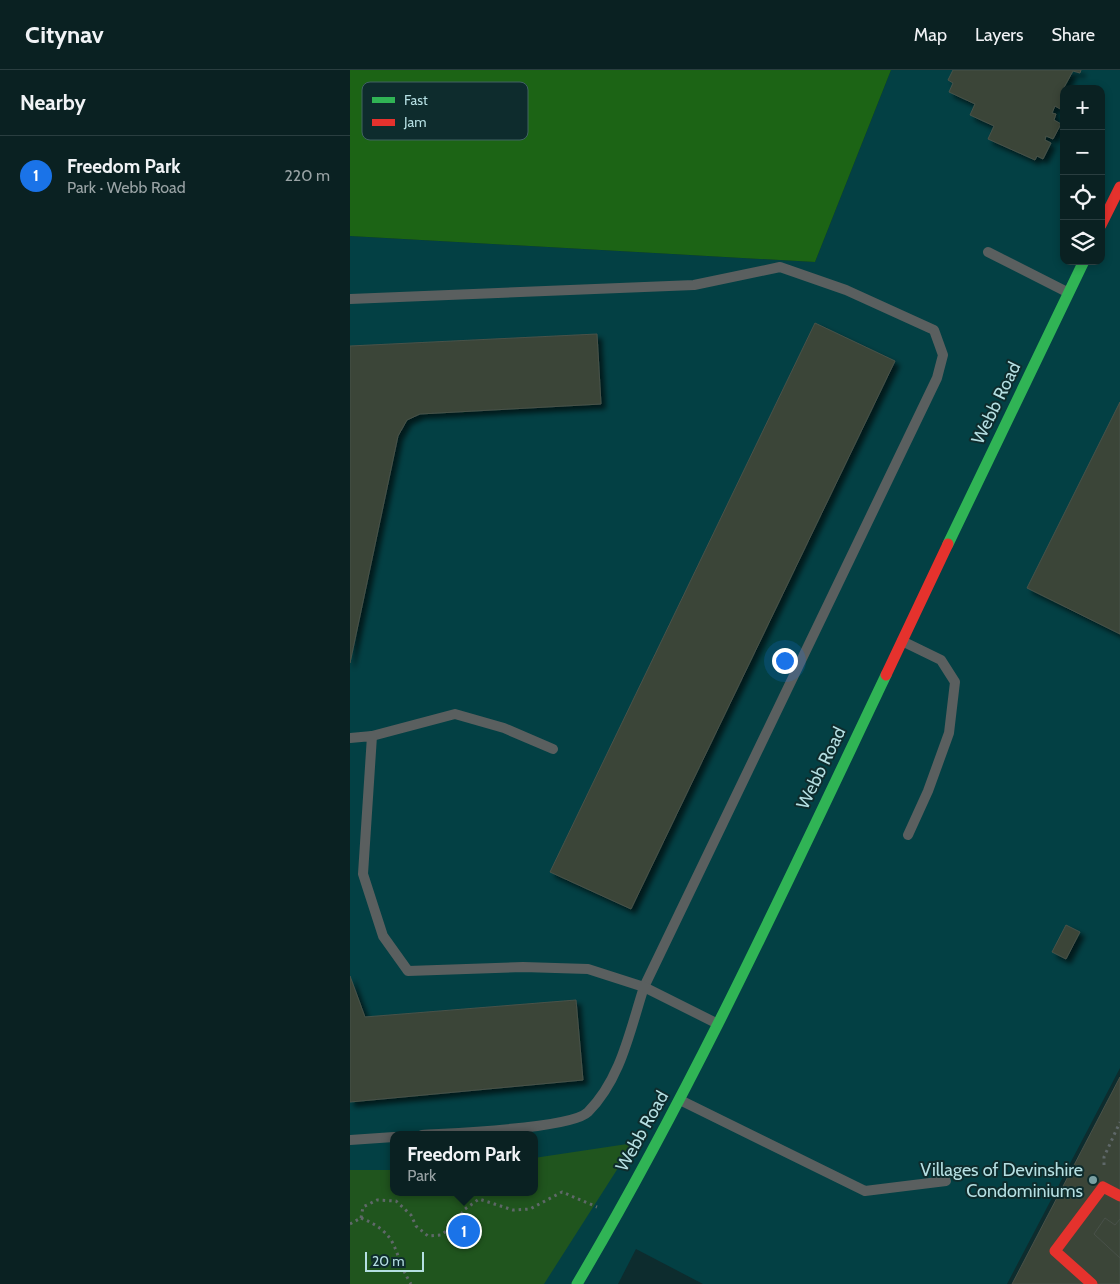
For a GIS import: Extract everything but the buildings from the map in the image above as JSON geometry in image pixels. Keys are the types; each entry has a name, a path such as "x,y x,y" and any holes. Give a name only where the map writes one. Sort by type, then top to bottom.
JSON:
{"street":[{"path":"1103,220 1120,186"},
{"name":"Webb Road","path":"577,1284 617,1216 719,1024 1082,265"},
{"path":"1092,1284 1055,1251 1103,1187 1120,1196"}],"lane":[{"path":"988,252 1068,293"},
{"path":"350,299 694,285 780,267 846,290 934,330 943,355 937,378 644,987 616,1075 587,1114 549,1125 473,1131"},
{"path":"902,640 941,660 955,682 949,733 928,791 908,835"},
{"path":"350,738 372,736 455,714 504,728 553,749"},
{"path":"372,736 363,874 384,936 408,972 522,967 588,969 644,987 719,1024"},
{"path":"680,1100 865,1192 946,1180"},
{"path":"350,1140 390,1137"}],"path":[{"path":"1103,1187 1104,1157 1120,1122"},
{"path":"361,1218 363,1207 377,1200 396,1201 410,1214 416,1226 428,1236 441,1235 452,1227 465,1209 479,1200 513,1210 530,1210 562,1192 617,1216"},
{"path":"350,1224 361,1218"},
{"path":"361,1218 379,1226 394,1243 403,1272 411,1284"}],"shaded area":[{"path":"891,70 1120,70 1120,1068 1007,1284 703,1284 636,1249 618,1284 350,1284 350,236 815,262"}],"green space":[{"path":"350,70 891,70 815,262 350,236"},
{"path":"634,1143 544,1284 350,1284 350,1170 390,1170 390,1196 538,1196 538,1157"}],"traffic: fast":[{"path":"948,544 1082,265"},
{"path":"577,1284 620,1210 700,1059 776,907 886,675"}],"traffic: jam":[{"path":"1104,220 1120,187"},
{"path":"886,675 948,544"},
{"path":"1092,1284 1055,1251 1103,1187 1120,1196"}],"place":[{"name":"Villages of Devinshire Condominiums","path":"1093,1180"},
{"name":"Freedom Park","path":"464,1231"}]}
